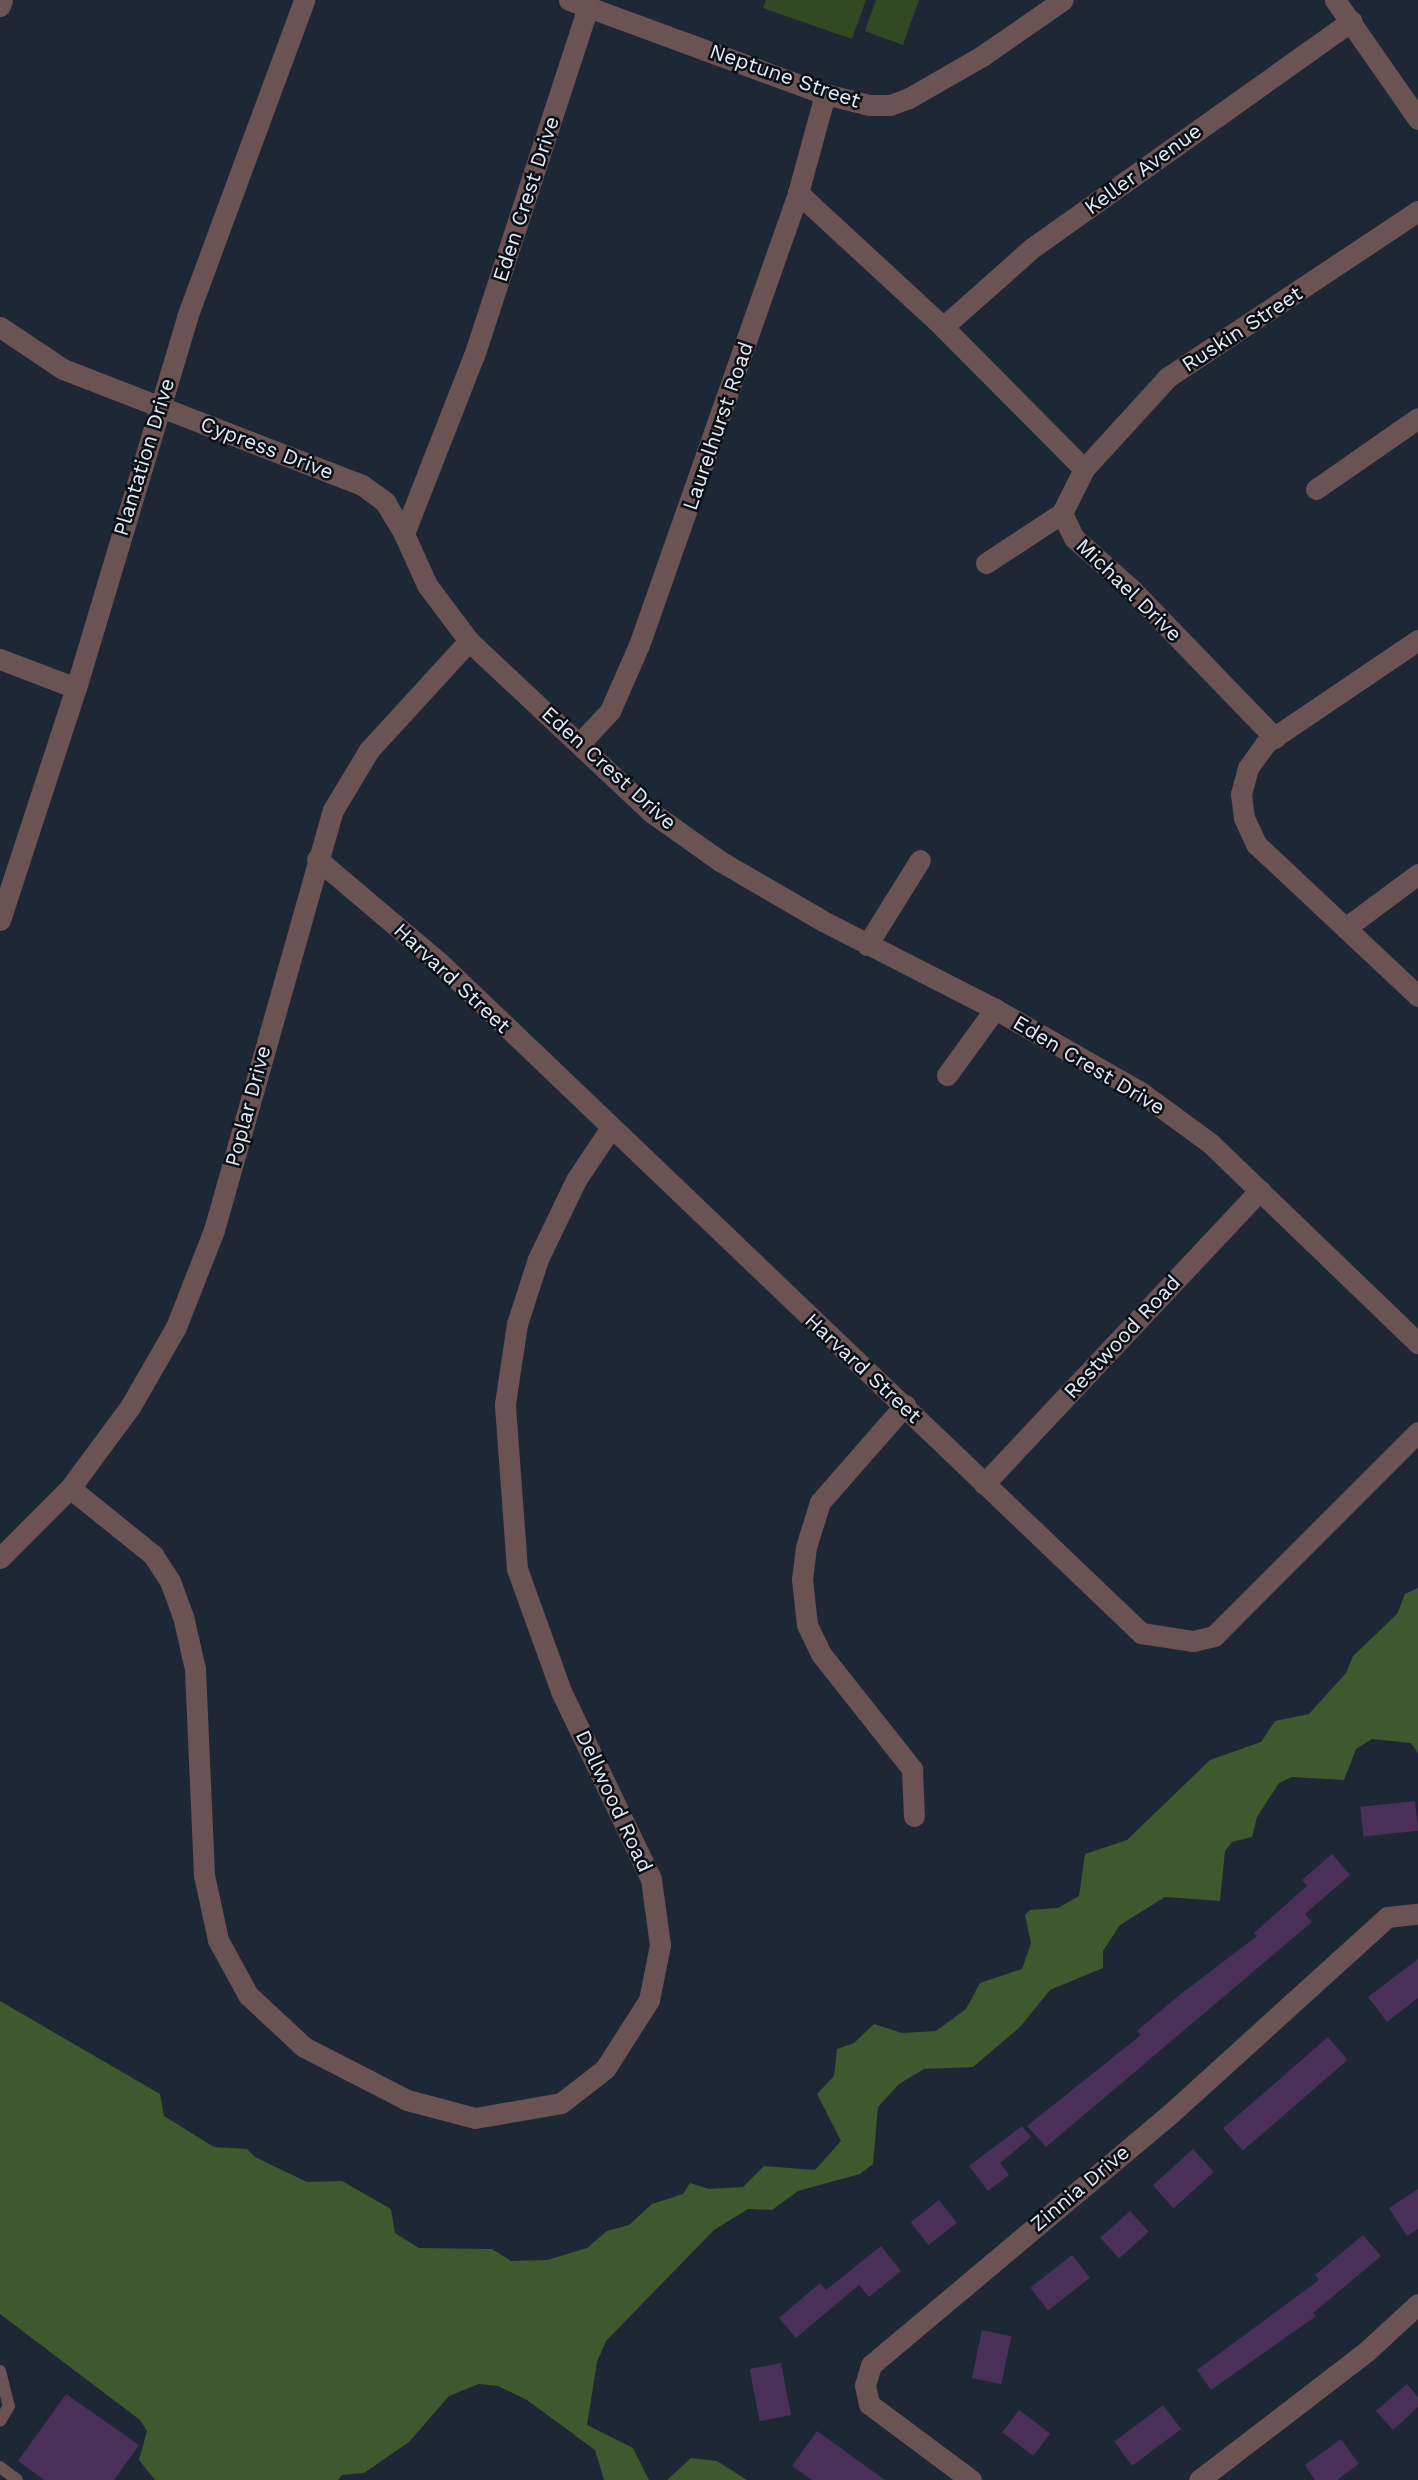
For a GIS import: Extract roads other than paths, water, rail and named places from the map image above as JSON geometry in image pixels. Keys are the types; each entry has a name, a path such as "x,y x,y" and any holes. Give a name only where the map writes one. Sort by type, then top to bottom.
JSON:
{"street":[{"path":"0,6 2,0"},
{"name":"Plantation Drive","path":"0,920 76,688 158,407 304,0"},
{"name":"Neptune Street","path":"579,4 825,94 869,105 890,105 909,98 982,56 1063,0"},
{"path":"1335,0 1418,119"},
{"name":"Eden Crest Drive","path":"579,4 474,355 404,534 428,585 469,641 651,812 720,861 867,945 995,1009 1139,1091 1210,1143 1418,1343"},
{"name":"Keller Avenue","path":"943,327 1032,248 1351,21"},
{"name":"Laurelhurst Road","path":"580,743 610,711 639,645 798,193 825,94"},
{"path":"798,193 943,327 1084,468 1062,513 986,563"},
{"name":"Ruskin Street","path":"1084,468 1168,377 1418,211"},
{"name":"Cypress Drive","path":"0,327 63,369 362,485 386,502 404,534"},
{"path":"1316,489 1418,418"},
{"name":"Michael Drive","path":"1062,513 1074,538 1130,588 1275,738"},
{"path":"1418,640 1275,738 1248,768 1241,794 1244,818 1256,844 1348,926 1418,996"},
{"name":"Poplar Drive","path":"0,1558 70,1488 131,1407 176,1327 214,1230 333,810 369,750 469,641"},
{"path":"0,659 76,688"},
{"name":"Harvard Street","path":"317,859 440,962 610,1129 905,1405 1141,1633 1193,1642 1214,1636 1235,1618 1418,1432"},
{"path":"867,945 920,860"},
{"path":"1348,926 1418,874"},
{"path":"947,1075 995,1009"},
{"name":"Dellwood Road","path":"70,1488 153,1555 178,1605 195,1669 204,1875 218,1940 248,1995 304,2046 407,2100 475,2118 561,2103 605,2069 649,2000 660,1945 651,1879 561,1690 517,1569 505,1404 517,1324 538,1259 576,1180 610,1129"},
{"name":"Restwood Road","path":"984,1484 1260,1190"},
{"path":"905,1405 820,1502 802,1578 807,1625 821,1654 912,1769 914,1816"},
{"name":"Zinnia Drive","path":"971,2480 869,2404 864,2385 871,2365 1170,2113 1387,1917 1418,1914"},
{"path":"1199,2480 1367,2351 1418,2305"}],"lane":[{"path":"0,2371 9,2406 0,2421"},
{"path":"0,2468 18,2480"}]}
